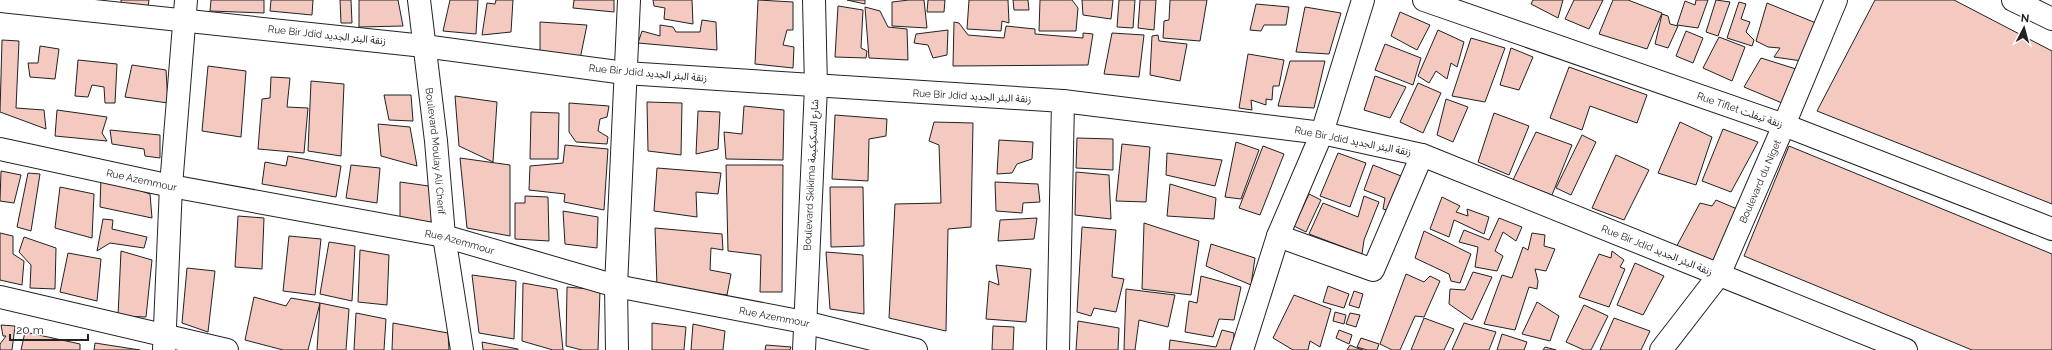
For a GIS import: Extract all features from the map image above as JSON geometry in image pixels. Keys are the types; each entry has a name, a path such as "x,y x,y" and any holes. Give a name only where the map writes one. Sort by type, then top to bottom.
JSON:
{"street":[{"name":"Boulevard Moulay Ali Cherif","path":"419,0 436,141 444,236 462,350"},
{"path":"617,350 616,286 629,0"},
{"name":"Boulevard Skikima شارع السكيكيمة","path":"804,350 804,322 816,87 814,0"},
{"path":"1242,350 1278,236 1322,133 1363,0"},
{"name":"Rue Tiflet زنقة تيفلت","path":"1424,0 1784,125 2052,229"},
{"path":"2013,0 2052,19"},
{"name":"Rue Bir Jdid زنقة البئر الجديد","path":"0,1 185,10 424,46 625,73 816,87 1063,101 1322,133 1422,155 1906,350"},
{"name":"Boulevard du Niget","path":"1661,350 1719,275 1784,125 1831,1"},
{"path":"164,343 171,186 185,10"},
{"path":"1058,350 1063,101"},
{"name":"Rue Azemmour","path":"0,148 171,186 444,236 616,286 804,322 916,350"},
{"path":"1278,236 1373,270 1422,155"},
{"path":"0,297 164,343 227,350"}],"building":[{"path":"121,0 149,0 148,7 121,4"},
{"path":"211,0 264,0 264,13 210,11"},
{"path":"271,0 313,0 312,15 270,11"},
{"path":"340,0 351,0 352,23 341,23"},
{"path":"359,0 398,0 403,26 359,27"},
{"path":"450,0 478,0 476,34 443,31"},
{"path":"496,0 513,0 511,32 482,35 487,3 495,4"},
{"path":"574,0 614,0 614,12 573,8"},
{"path":"653,0 692,0 693,24 664,19 665,8 654,6"},
{"path":"758,0 793,2 793,30 787,30 783,45 794,47 793,68 755,64"},
{"path":"847,0 865,0 865,4"},
{"path":"924,0 927,28 892,26 892,2"},
{"path":"928,0 945,0 944,12 927,12"},
{"path":"969,0 1008,0 1009,23 1002,21 1001,31 967,29"},
{"path":"1013,0 1028,0 1029,10 1014,10"},
{"path":"1040,0 1072,0 1078,8 1076,31 1039,31"},
{"path":"1082,0 1113,0 1111,19 1083,15"},
{"path":"1119,0 1135,0 1133,28 1117,27"},
{"path":"1140,0 1156,0 1154,30 1138,28"},
{"path":"1170,0 1207,0 1200,41 1163,38 1164,21 1169,20"},
{"path":"1533,0 1563,0 1558,18 1531,4"},
{"path":"1574,0 1603,0 1589,29 1565,19"},
{"path":"1613,0 1628,0 1662,13 1647,49 1599,34"},
{"path":"1696,0 1708,0 1698,28 1677,25 1685,1 1695,5"},
{"path":"1716,0 1730,2 1718,36 1706,32"},
{"path":"1875,0 1954,0 2052,51 2052,204 1817,111"},
{"path":"1739,2 1746,4 1741,19 1750,22 1746,32 1754,40 1752,46 1727,38"},
{"path":"1767,3 1816,23 1802,61 1774,57 1780,48 1768,47 1756,41"},
{"path":"1256,4 1289,7 1286,25 1264,25 1261,31 1250,30"},
{"path":"838,6 863,10 861,48 867,51 866,58 835,57"},
{"path":"865,7 880,11 888,27 907,29 908,60 869,58"},
{"path":"1305,7 1341,13 1329,54 1296,52"},
{"path":"1400,12 1430,25 1417,50 1391,36"},
{"path":"1662,14 1668,16 1670,24 1678,26 1668,48 1655,44"},
{"path":"702,20 716,22 717,50 638,43 642,31 660,36 660,25 673,27 676,32 700,32"},
{"path":"540,22 587,25 580,59 540,56"},
{"path":"954,22 959,23 968,35 1004,38 1006,26 1035,29 1035,34 1083,38 1083,33 1093,34 1088,65 953,66"},
{"path":"948,30 947,55 933,58 928,45 914,43 916,34"},
{"path":"1438,30 1464,42 1457,67 1451,63 1447,79 1436,71 1429,83 1418,76"},
{"path":"1686,31 1703,38 1693,63 1676,56"},
{"path":"1112,33 1144,35 1139,77 1104,74"},
{"path":"1158,35 1159,41 1187,44 1180,81 1150,75 1152,36"},
{"path":"1719,37 1745,47 1732,81 1703,68"},
{"path":"1471,38 1505,48 1485,102 1452,96"},
{"path":"2,40 19,41 16,108 44,110 46,129 0,112"},
{"path":"1385,44 1421,58 1413,85 1375,70"},
{"path":"40,46 59,49 55,79 30,77 28,63 38,63"},
{"path":"1511,48 1533,57 1519,90 1500,85"},
{"path":"1248,54 1284,60 1279,86 1273,86 1272,100 1266,99 1266,105 1251,100 1252,110 1239,108"},
{"path":"1761,58 1796,69 1782,103 1744,87"},
{"path":"78,60 117,64 115,103 105,103 104,87 92,85 88,97 75,96"},
{"path":"1290,61 1325,61 1314,108 1278,106"},
{"path":"132,65 166,70 168,103 125,97"},
{"path":"208,66 246,71 241,137 202,131"},
{"path":"1569,67 1647,95 1637,123 1590,106 1582,130 1550,118"},
{"path":"1375,76 1406,87 1390,118 1364,110"},
{"path":"271,77 290,78 287,107 308,108 304,153 258,149 262,99 270,98"},
{"path":"311,81 344,84 341,156 308,151"},
{"path":"1418,83 1441,93 1423,133 1400,122"},
{"path":"384,95 411,95 413,121 389,120"},
{"path":"455,96 497,102 493,162 459,146"},
{"path":"1446,99 1468,107 1453,142 1437,135"},
{"path":"647,102 682,103 681,155 648,151"},
{"path":"569,103 609,106 607,117 600,119 598,131 608,137 607,144 576,142 569,132"},
{"path":"744,106 784,110 783,160 726,159 724,132 742,134"},
{"path":"57,110 107,117 102,133 107,141 55,136"},
{"path":"698,111 720,112 718,149 696,154"},
{"path":"531,112 559,113 558,159 530,159"},
{"path":"1494,113 1529,126 1509,175 1478,162"},
{"path":"835,115 887,119 886,136 869,139 868,181 832,179"},
{"path":"934,122 973,123 971,227 948,229 946,331 889,318 895,204 941,203 939,145 929,141"},
{"path":"1680,122 1712,137 1696,185 1658,173"},
{"path":"378,124 410,127 417,166 381,156"},
{"path":"1723,129 1758,142 1731,192 1702,181"},
{"path":"110,130 160,135 160,158 145,156 144,149 112,144"},
{"path":"1536,132 1572,145 1552,195 1513,180"},
{"path":"1582,135 1596,142 1571,195 1556,188"},
{"path":"1077,138 1113,139 1113,170 1076,168"},
{"path":"999,140 1033,142 1032,159 1017,164 1012,173 997,174"},
{"path":"1236,142 1259,150 1241,199 1225,197"},
{"path":"1122,144 1150,147 1146,202 1116,201"},
{"path":"565,145 608,149 604,210 564,202 565,194 529,190 530,166 563,163"},
{"path":"1263,146 1284,154 1260,215 1239,208"},
{"path":"1789,146 2052,254 2052,350 1972,350 1744,256"},
{"path":"1167,153 1222,160 1215,186 1166,175"},
{"path":"1338,153 1366,163 1350,207 1320,196"},
{"path":"1616,155 1649,170 1624,220 1592,208"},
{"path":"288,156 341,166 336,197 262,184 265,162 286,166"},
{"path":"460,158 510,165 510,236 467,228"},
{"path":"351,165 380,168 377,203 346,198"},
{"path":"726,165 783,165 782,292 760,292 761,255 728,251"},
{"path":"1373,165 1401,176 1390,211 1383,209 1385,198 1364,190"},
{"path":"657,168 721,173 718,194 696,192 697,217 654,211"},
{"path":"1,171 21,175 14,203 0,201"},
{"path":"1076,172 1109,175 1111,219 1075,215"},
{"path":"28,173 40,174 31,231 17,227"},
{"path":"101,177 150,194 152,218 100,207"},
{"path":"400,182 436,187 433,215 430,225 400,221"},
{"path":"995,182 1038,184 1040,202 1023,203 1022,213 996,211"},
{"path":"1170,184 1216,198 1214,219 1167,216"},
{"path":"60,187 94,194 92,238 55,228"},
{"path":"830,187 863,187 864,246 831,247"},
{"path":"1309,194 1321,200 1306,232 1294,226"},
{"path":"525,196 548,197 549,241 515,239 515,203 525,203"},
{"path":"1364,196 1379,202 1364,240 1362,254 1309,234 1323,203 1358,217"},
{"path":"1442,197 1460,206 1456,212 1468,216 1467,209 1489,217 1484,234 1454,220 1449,237 1430,229"},
{"path":"1716,200 1737,209 1712,264 1674,251 1700,203 1712,206"},
{"path":"563,211 598,217 597,248 565,244"},
{"path":"238,216 264,218 262,269 235,267"},
{"path":"1037,218 1034,239 998,241 1000,220"},
{"path":"1499,218 1522,227 1516,241 1503,232 1495,251 1503,256 1497,271 1475,267 1478,247 1459,242 1464,230 1489,240"},
{"path":"103,219 113,220 112,229 147,237 144,248 110,243 97,251"},
{"path":"1144,223 1199,241 1191,295 1142,289"},
{"path":"1082,227 1116,230 1112,277 1124,279 1116,312 1094,308 1091,316 1077,312"},
{"path":"655,228 722,234 723,250 711,248 710,270 731,274 727,295 657,286"},
{"path":"1424,231 1471,254 1460,283 1451,281 1449,274 1415,258"},
{"path":"0,233 13,236 13,254 24,261 22,285 0,280"},
{"path":"1532,233 1545,235 1544,246 1555,249 1546,271 1535,269 1538,281 1537,289 1529,287 1515,330 1484,324 1502,275 1512,278 1523,247 1528,250"},
{"path":"289,236 321,239 315,295 283,291"},
{"path":"24,237 56,248 55,289 30,288 31,265 19,252"},
{"path":"329,242 355,246 352,301 320,294"},
{"path":"1211,244 1255,258 1251,285 1206,266"},
{"path":"360,250 389,255 387,305 358,302"},
{"path":"121,251 152,260 146,317 118,316"},
{"path":"1612,251 1624,260 1620,267 1625,269 1609,307 1579,297 1599,254 1611,258"},
{"path":"826,252 863,255 864,314 830,309"},
{"path":"68,253 101,259 97,301 60,292"},
{"path":"1635,263 1664,276 1643,315 1617,305"},
{"path":"996,265 1031,269 1026,322 986,319 989,281 999,285"},
{"path":"187,268 215,271 208,332 182,323"},
{"path":"1473,272 1492,277 1472,320 1449,304 1450,289 1465,290"},
{"path":"1406,274 1424,282 1430,276 1440,281 1424,317 1415,316 1400,350 1392,350 1380,344"},
{"path":"472,275 516,281 514,339 479,333"},
{"path":"1201,276 1241,287 1234,320 1219,319 1213,337 1185,332 1189,301 1197,303"},
{"path":"523,283 557,289 563,350 553,350 522,341"},
{"path":"1328,286 1349,294 1344,308 1323,302"},
{"path":"567,287 600,290 598,350 582,350 566,346"},
{"path":"1126,289 1175,295 1168,327 1139,320 1135,350 1124,350"},
{"path":"1354,291 1363,294 1359,308 1349,305"},
{"path":"1294,295 1331,309 1320,347 1310,341 1308,350 1293,350 1273,338"},
{"path":"254,297 286,306 291,298 320,303 308,350 283,350 245,340"},
{"path":"1537,302 1559,316 1550,341 1522,334"},
{"path":"320,303 349,309 346,350 317,350"},
{"path":"1584,305 1608,316 1591,350 1584,350 1566,342"},
{"path":"1335,312 1346,315 1344,324 1333,321"},
{"path":"356,313 386,319 384,350 354,350"},
{"path":"1350,313 1360,315 1356,327 1346,324"},
{"path":"1424,318 1454,329 1444,350 1411,350"},
{"path":"1614,318 1650,331 1641,350 1600,350"},
{"path":"1078,321 1119,328 1118,350 1076,350"},
{"path":"393,323 448,333 449,350 392,350"},
{"path":"652,323 686,327 684,350 652,350"},
{"path":"1464,323 1496,332 1489,350 1452,350"},
{"path":"693,324 725,331 723,350 691,350"},
{"path":"1,325 15,326 12,350 0,350 0,344 6,336 3,336"},
{"path":"993,326 1014,327 1013,350 992,350"},
{"path":"1222,330 1234,333 1233,350 1169,350 1170,340 1216,347"},
{"path":"1339,330 1352,335 1349,344 1336,338"},
{"path":"25,332 80,344 80,350 21,350"},
{"path":"1502,334 1527,342 1524,350 1497,350"},
{"path":"1361,338 1379,344 1377,350 1367,350 1357,347"},
{"path":"482,342 518,349 518,350 483,350"},
{"path":"95,343 140,350 94,350"},
{"path":"766,345 791,347 790,350 765,350"},
{"path":"1350,345 1357,348 1363,350 1347,350"},
{"path":"1545,347 1556,350 1543,350"}]}
